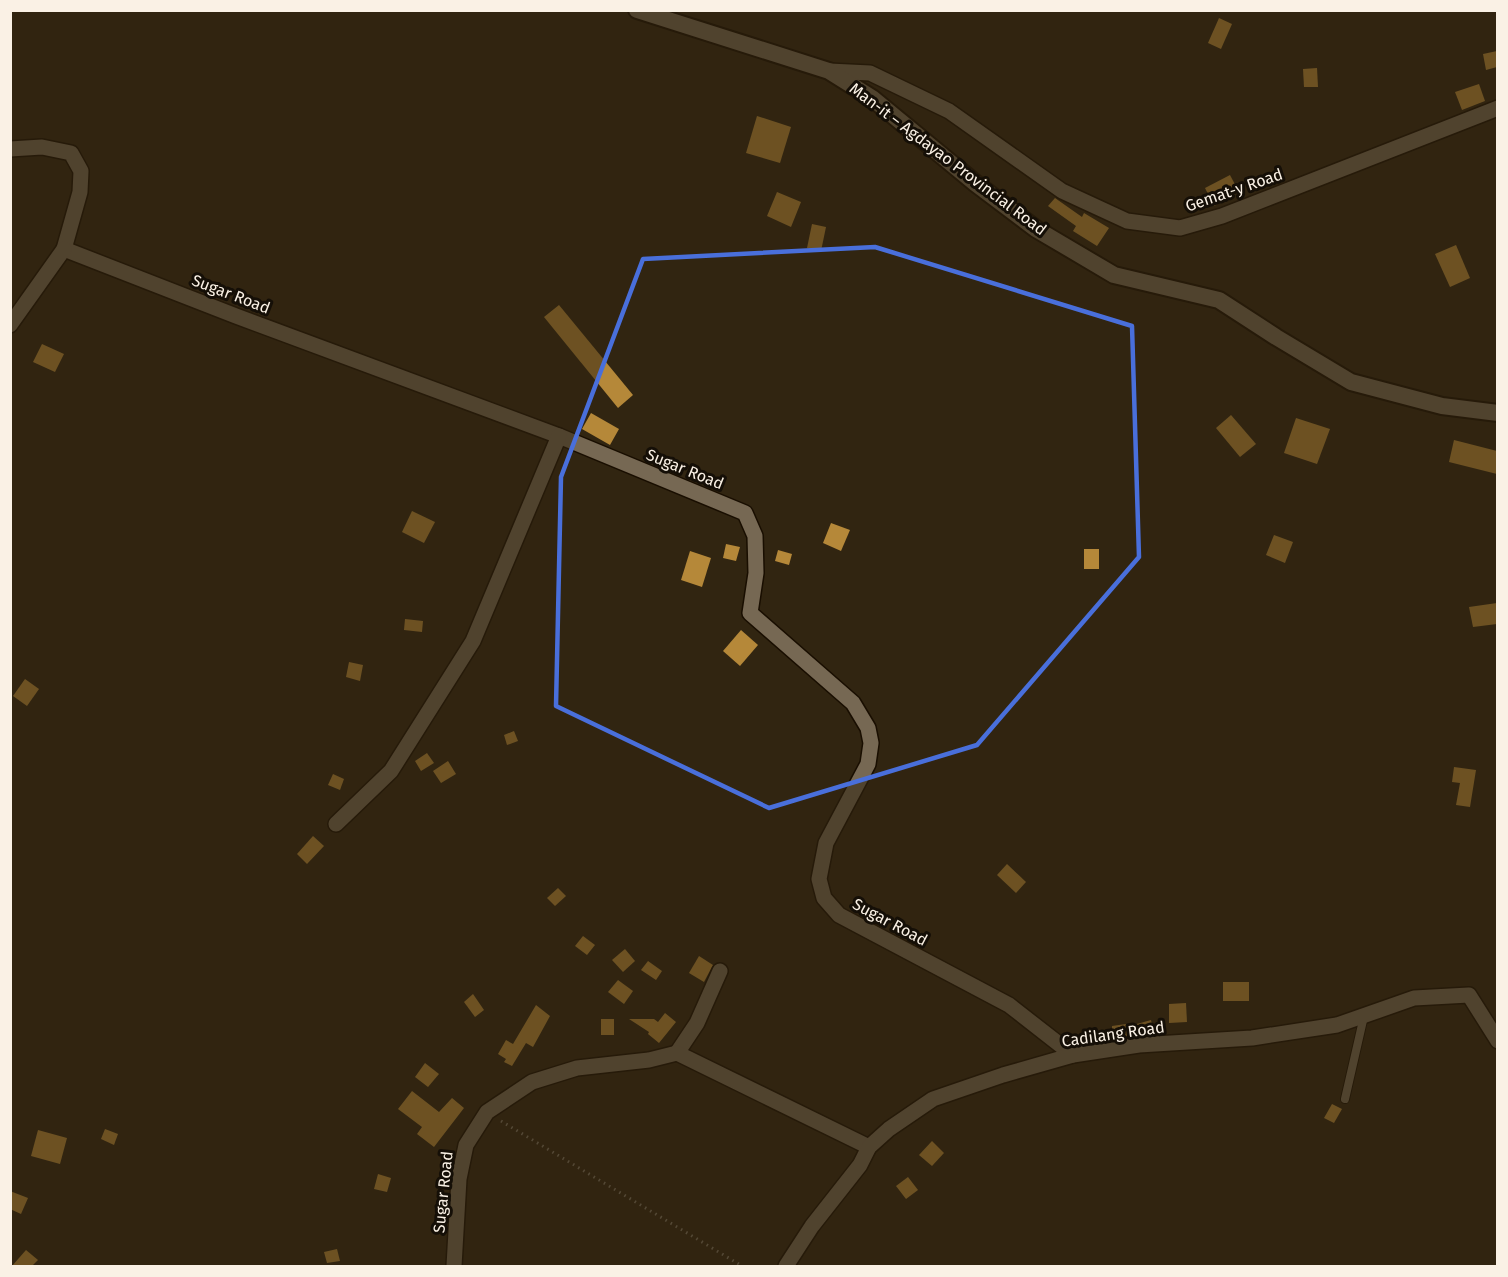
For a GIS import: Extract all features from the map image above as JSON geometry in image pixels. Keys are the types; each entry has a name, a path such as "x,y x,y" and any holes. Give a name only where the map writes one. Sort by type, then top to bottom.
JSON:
{"street":[{"name":"Man-it – Agdayao Provincial Road","path":"638,10 829,70 872,98 975,183 1036,229 1114,275 1219,300 1351,382 1442,406 1497,413"},
{"name":"Gemat-y Road","path":"829,70 870,73 949,111 1062,191 1127,221 1180,228 1222,216 1497,108"},
{"path":"10,149 42,147 71,153 81,171 80,192 64,249 10,325"},
{"name":"Sugar Road","path":"64,249 236,316 559,436 745,513 755,536 756,573 750,613 854,703 868,728 871,743 868,764 826,843 819,879 824,898 839,915 1009,1005 1073,1055"},
{"path":"336,824 391,771 473,641 559,436"},
{"path":"720,971 697,1023 677,1053 869,1148"},
{"name":"Cadilang Road","path":"786,1266 812,1226 860,1165 869,1148 890,1129 933,1099 1003,1075 1073,1055 1139,1045 1252,1038 1338,1025 1413,998 1469,995 1497,1041"},
{"name":"Sugar Road","path":"454,1266 459,1179 466,1145 487,1112 532,1082 566,1071 649,1060 677,1053"}],"lane":[{"path":"1345,1099 1364,1016"}],"path":[{"path":"487,1112 742,1266"}],"highlighted area":[{"path":"875,247 1132,326 1139,557 977,745 769,808 556,706 561,477 643,259"}],"building":[{"path":"1219,18 1232,24 1221,49 1208,43"},
{"path":"1497,51 1497,67 1486,70 1483,54"},
{"path":"1317,68 1318,87 1304,87 1303,69"},
{"path":"1479,84 1485,101 1462,110 1455,92"},
{"path":"757,116 791,127 780,163 746,153"},
{"path":"1230,175 1239,192 1214,206 1205,188"},
{"path":"777,192 801,202 791,227 767,216"},
{"path":"1055,198 1082,217 1084,213 1109,228 1097,246 1073,231 1076,226 1048,206"},
{"path":"812,224 826,227 821,251 807,248"},
{"path":"1456,245 1470,278 1450,287 1435,254"},
{"path":"559,305 633,395 618,408 544,317"},
{"path":"42,344 64,354 55,372 33,362"},
{"path":"591,413 619,429 610,445 582,429"},
{"path":"1231,415 1256,444 1240,457 1216,428"},
{"path":"1296,418 1330,429 1317,464 1284,453"},
{"path":"1454,440 1497,451 1497,474 1449,462"},
{"path":"412,511 435,522 424,543 402,532"},
{"path":"831,523 850,530 841,551 823,543"},
{"path":"1274,535 1293,542 1285,563 1266,555"},
{"path":"726,544 740,547 736,561 723,558"},
{"path":"1084,549 1099,549 1099,569 1084,569"},
{"path":"778,550 792,554 789,565 775,561"},
{"path":"690,551 711,558 702,587 681,580"},
{"path":"1497,603 1497,624 1473,627 1469,607"},
{"path":"405,619 423,621 422,632 404,630"},
{"path":"741,630 758,645 740,666 723,651"},
{"path":"349,662 363,665 360,681 346,677"},
{"path":"25,679 39,689 27,706 13,696"},
{"path":"514,731 518,741 507,745 504,735"},
{"path":"427,753 434,763 421,771 415,761"},
{"path":"448,761 456,774 441,783 433,771"},
{"path":"1454,767 1476,770 1470,807 1456,805 1460,783 1452,782"},
{"path":"333,774 344,779 340,790 328,785"},
{"path":"313,836 324,846 307,864 297,854"},
{"path":"1007,864 1026,882 1016,893 997,875"},
{"path":"558,888 566,896 555,906 547,898"},
{"path":"583,936 595,945 587,955 575,946"},
{"path":"625,949 635,961 623,972 612,960"},
{"path":"699,956 713,965 704,982 689,973"},
{"path":"648,961 662,971 656,980 641,970"},
{"path":"618,980 633,991 624,1004 608,992"},
{"path":"1223,982 1249,982 1249,1001 1223,1001"},
{"path":"473,994 484,1010 475,1017 464,1002"},
{"path":"1186,1003 1187,1022 1169,1023 1169,1004"},
{"path":"536,1005 550,1016 533,1047 526,1043 512,1066 504,1062 506,1059 498,1054 506,1040 513,1044"},
{"path":"665,1013 676,1022 659,1043 648,1034 649,1032 629,1019 654,1019 658,1022"},
{"path":"601,1019 614,1019 614,1035 601,1035"},
{"path":"1151,1020 1154,1033 1102,1039 1101,1033 1112,1030 1112,1026 1126,1024 1126,1027"},
{"path":"425,1063 439,1074 428,1087 415,1077"},
{"path":"412,1091 439,1112 452,1098 464,1108 434,1147 417,1134 422,1127 398,1109"},
{"path":"1332,1104 1342,1109 1334,1123 1324,1118"},
{"path":"105,1129 118,1134 114,1145 101,1139"},
{"path":"38,1130 67,1138 60,1164 31,1156"},
{"path":"932,1141 944,1153 932,1166 919,1155"},
{"path":"378,1174 391,1178 387,1192 374,1189"},
{"path":"908,1177 918,1190 906,1199 896,1186"},
{"path":"10,1191 28,1198 21,1214 10,1209"},
{"path":"337,1249 340,1261 327,1263 324,1252"},
{"path":"26,1250 38,1260 32,1266 12,1266"}]}
